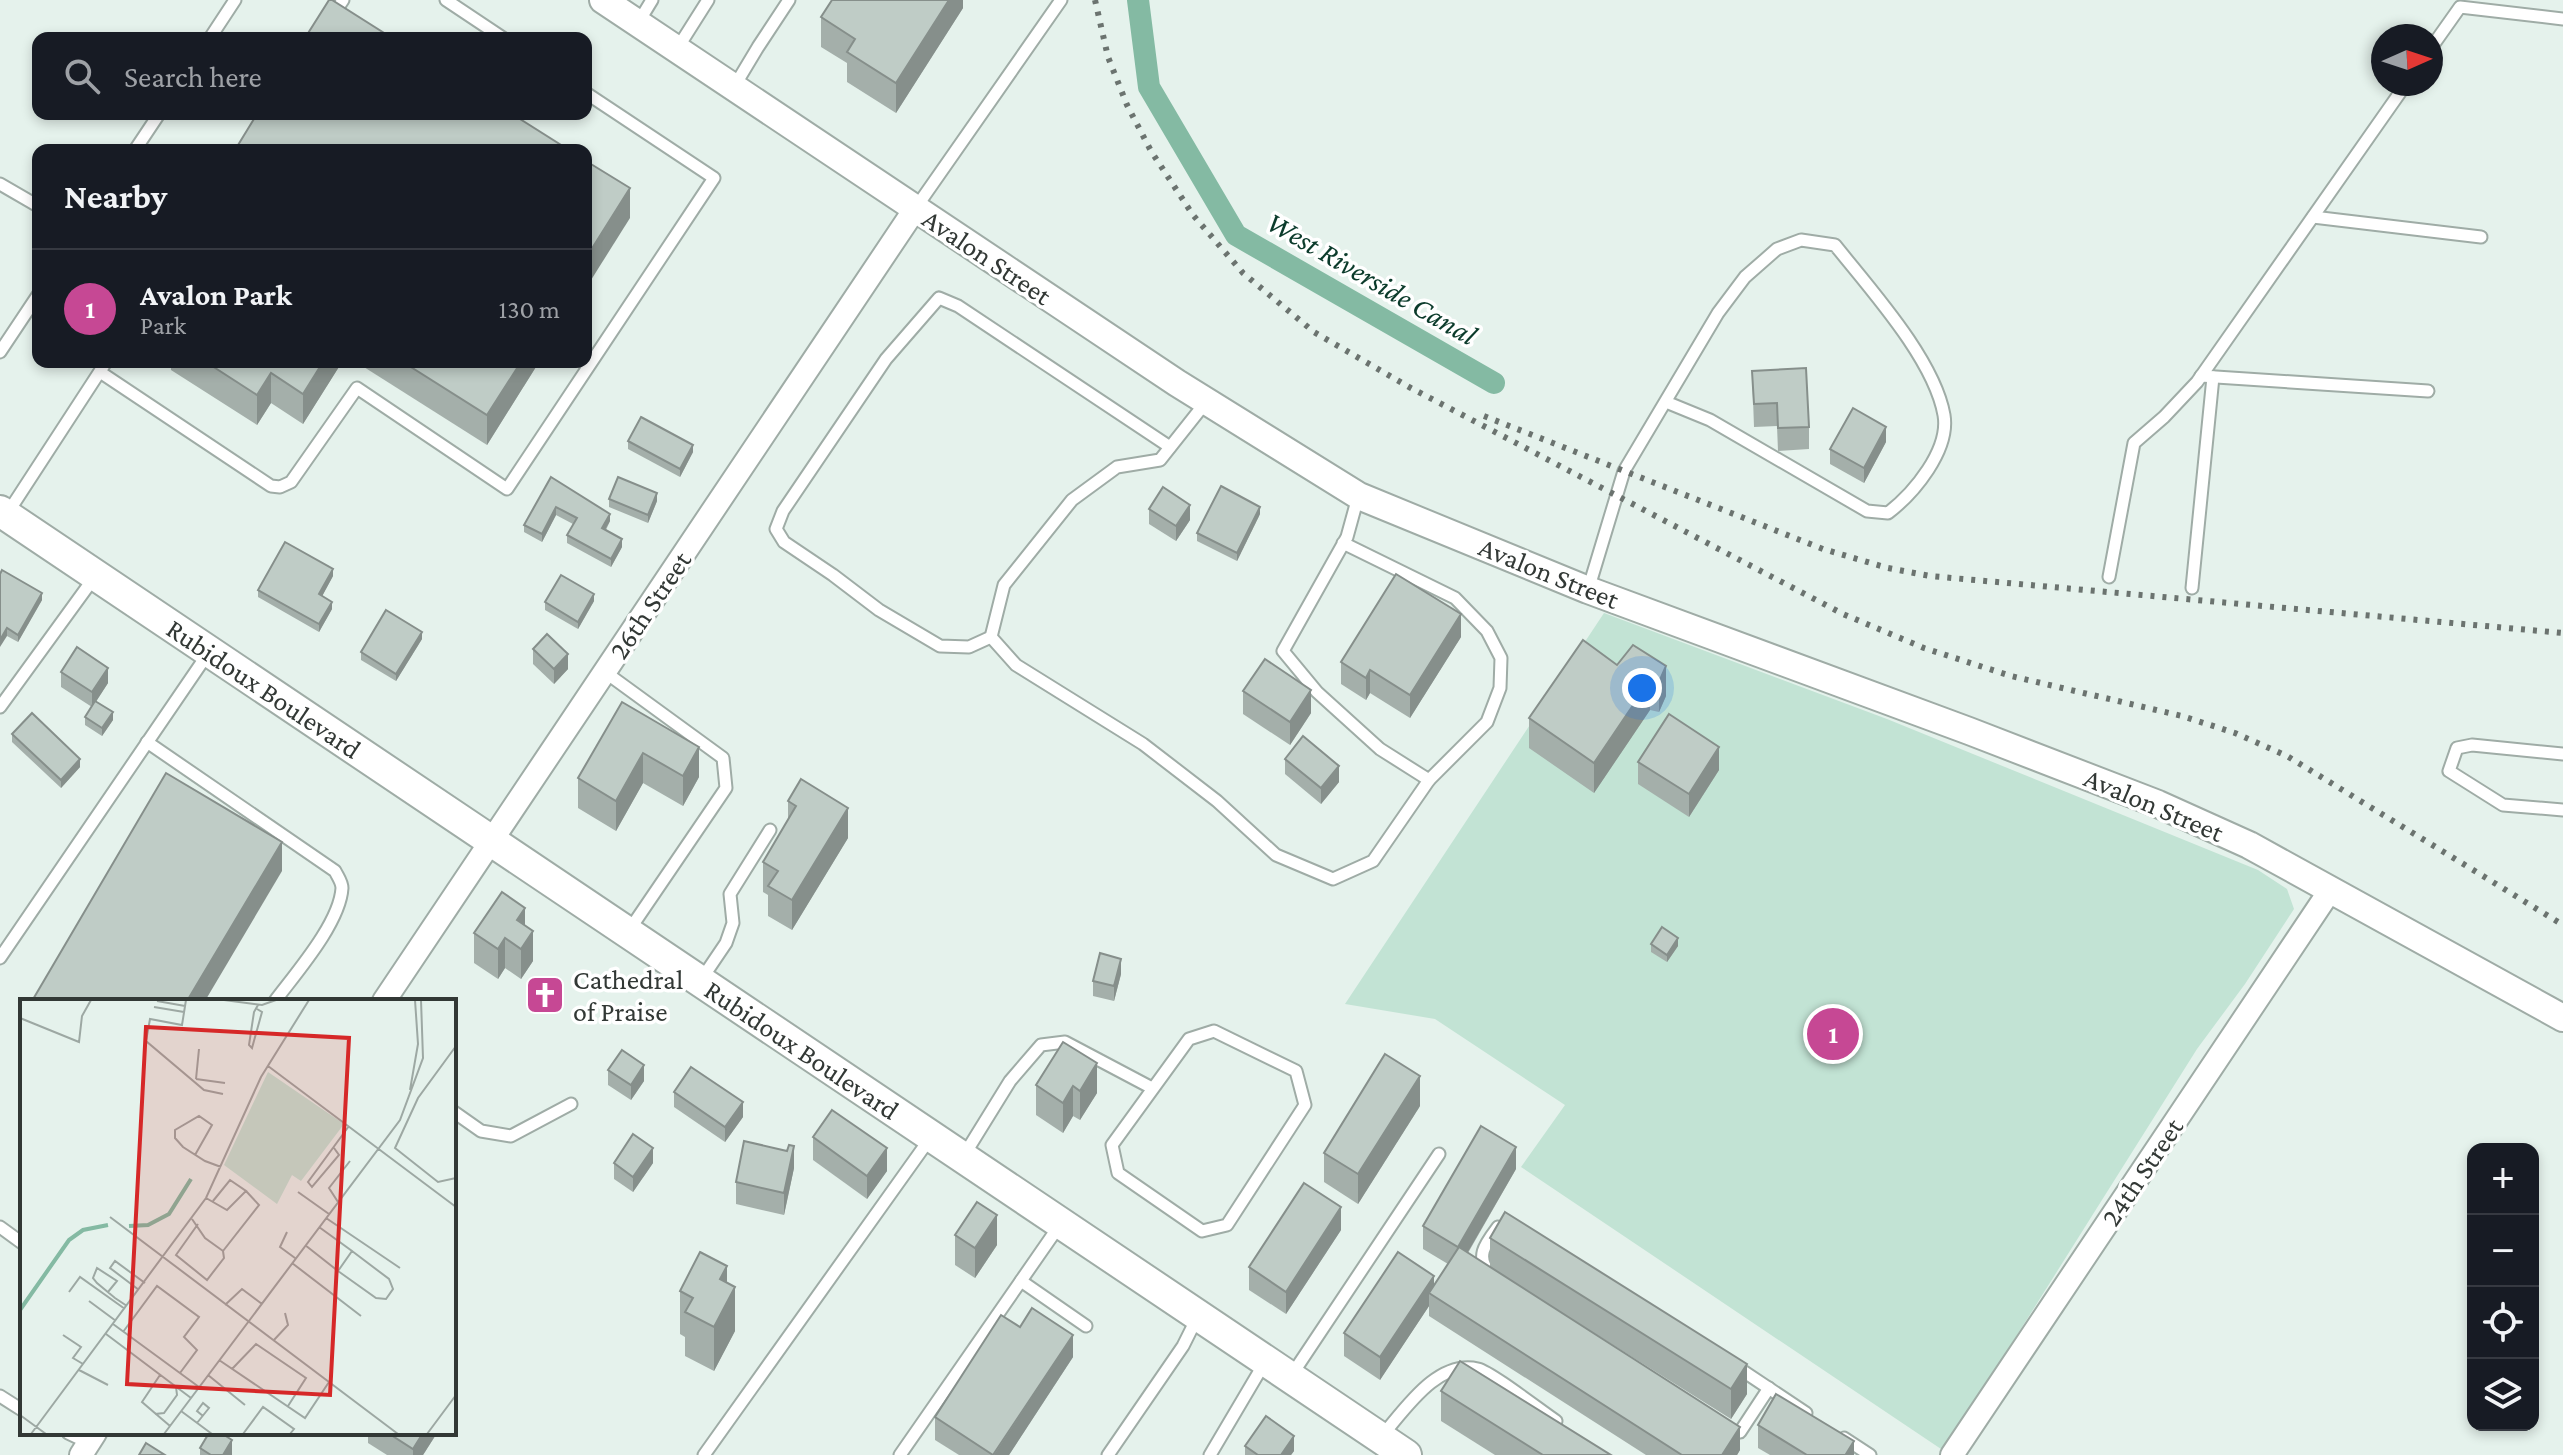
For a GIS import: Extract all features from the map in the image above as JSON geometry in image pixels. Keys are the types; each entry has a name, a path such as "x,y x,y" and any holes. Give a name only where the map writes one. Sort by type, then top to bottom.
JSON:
{"main road":[{"name":"Rubidoux Boulevard","path":"3,513 1406,1455"}],"street":[{"name":"Avalon Street","path":"603,0 1206,401 1359,496 1588,590 2158,804 2249,845 2563,1018"},
{"name":"26th Street","path":"385,999 915,209"},
{"name":"24th Street","path":"1952,1455 2331,889"}],"lane":[{"path":"214,32 235,0"},
{"path":"322,32 343,0"},
{"path":"446,0 494,32"},
{"path":"638,24 652,0"},
{"path":"677,49 708,0"},
{"path":"734,88 789,0"},
{"path":"915,209 1061,0"},
{"path":"2443,31 2460,7 2563,19"},
{"path":"2109,577 2134,443 2207,376 2398,96"},
{"path":"592,97 714,178 592,361"},
{"path":"139,144 155,120"},
{"path":"0,184 32,203"},
{"path":"2313,217 2481,237"},
{"path":"1588,590 1624,471 1718,313 1745,277 1777,249 1801,240 1835,245 1896,322 1931,376 1945,417 1940,452 1904,501 1888,513 1867,511 1710,420 1666,402"},
{"path":"991,637 969,647 940,646 879,610 784,542 776,529 783,511 886,359 939,298 958,306 1170,447"},
{"path":"1,350 32,304"},
{"path":"3,513 102,368"},
{"path":"104,368 271,486 280,487 291,482 357,388 507,489 588,368"},
{"path":"2207,376 2428,391"},
{"path":"2192,588 2207,376"},
{"path":"991,637 1004,585 1072,500 1117,467 1160,460 1206,401"},
{"path":"1359,496 1343,543 1283,651 1317,692 1380,749 1429,780"},
{"path":"991,637 1016,665 1143,744 1217,801 1276,855 1333,879 1373,861 1429,780 1487,722 1500,688 1501,658 1487,631 1455,598 1343,543"},
{"path":"0,707 96,575"},
{"path":"0,958 210,651"},
{"path":"605,672 723,758 726,788 628,932"},
{"path":"147,742 335,871 342,884 337,910 308,958 277,999"},
{"path":"2563,754 2472,745 2457,748 2449,771 2503,805 2563,810"},
{"path":"701,981 726,943 733,923 730,894 770,830"},
{"path":"1214,1031 1296,1071 1305,1105 1227,1225 1202,1231 1118,1173 1112,1145 1152,1088 1189,1039 1214,1031"},
{"path":"963,1157 1010,1081 1041,1045 1065,1042 1152,1088"},
{"path":"456,1113 481,1131 511,1136 571,1104"},
{"path":"704,1455 932,1136"},
{"path":"1210,1455 1439,1154"},
{"path":"1497,1279 1487,1270 1482,1258 1484,1246 1500,1224 1509,1221"},
{"path":"900,1455 1061,1223"},
{"path":"0,1227 20,1242"},
{"path":"1021,1281 1086,1326"},
{"path":"1108,1455 1183,1346 1199,1315"},
{"path":"1729,1362 1817,1420"},
{"path":"1381,1438 1428,1385 1445,1373 1463,1368 1480,1369 1567,1429"},
{"path":"1722,1432 1740,1432 1769,1388"},
{"path":"0,1396 20,1409"},
{"path":"1829,1428 1870,1455"}],"green space":[{"path":"1604,613 1887,719 2258,870 2287,889 2294,909 2245,984 2197,1049 1944,1451 1521,1167 1565,1105 1435,1019 1345,1004"}],"building":[{"path":"329,0 332,0 383,32 309,32"},
{"path":"832,0 949,0 896,83 847,52 855,39 821,17"},
{"path":"253,120 522,120 560,144 239,144"},
{"path":"592,165 630,188 592,248"},
{"path":"215,368 319,368 303,394 271,373 257,395"},
{"path":"413,368 517,368 487,415"},
{"path":"1806,368 1809,427 1778,428 1777,403 1754,404 1752,371"},
{"path":"1853,408 1886,427 1864,468 1830,449"},
{"path":"641,417 693,445 680,469 628,441"},
{"path":"551,477 610,514 602,528 622,539 611,559 567,535 577,518 556,507 542,534 524,525"},
{"path":"618,477 657,493 648,515 609,499"},
{"path":"1221,486 1260,507 1237,553 1197,533"},
{"path":"1163,487 1190,505 1176,526 1149,509"},
{"path":"285,542 333,569 319,594 332,602 319,624 258,590"},
{"path":"2,570 42,593 18,635 7,628 0,640 0,574"},
{"path":"1396,574 1461,614 1410,695 1370,670 1366,678 1341,662"},
{"path":"561,575 594,594 578,622 545,602"},
{"path":"386,610 422,632 396,674 361,652"},
{"path":"547,634 568,654 554,669 533,649"},
{"path":"1583,640 1617,665 1633,645 1666,666 1659,682 1650,680 1594,763 1529,718"},
{"path":"77,647 108,668 92,692 61,672"},
{"path":"1265,659 1311,690 1290,722 1243,691"},
{"path":"95,701 113,712 102,728 85,717"},
{"path":"622,702 699,747 683,776 643,753 616,801 578,778"},
{"path":"32,713 80,759 61,780 12,734"},
{"path":"1669,714 1719,747 1689,794 1638,762"},
{"path":"1303,736 1339,766 1321,788 1285,759"},
{"path":"166,773 282,842 188,999 33,999"},
{"path":"801,779 848,808 792,900 768,886 778,871 763,862 796,806 788,801"},
{"path":"502,892 525,908 517,920 533,931 521,949 505,938 498,949 474,933"},
{"path":"1662,927 1678,938 1667,955 1651,944"},
{"path":"1100,953 1121,959 1114,986 1093,981"},
{"path":"1063,1042 1097,1063 1080,1091 1073,1086 1063,1103 1036,1085"},
{"path":"622,1050 644,1065 631,1085 608,1070"},
{"path":"1385,1054 1420,1076 1358,1174 1324,1153"},
{"path":"691,1067 743,1102 725,1127 674,1092"},
{"path":"832,1110 887,1148 867,1176 813,1137"},
{"path":"1481,1126 1516,1147 1458,1247 1423,1226"},
{"path":"633,1134 653,1148 633,1177 614,1163"},
{"path":"744,1141 787,1151 789,1145 794,1146 784,1193 736,1182"},
{"path":"1304,1183 1341,1207 1286,1292 1249,1267"},
{"path":"977,1202 997,1215 975,1248 955,1235"},
{"path":"1505,1212 1747,1364 1731,1389 1490,1238"},
{"path":"1459,1247 1740,1427 1722,1455 1682,1455 1429,1293"},
{"path":"700,1252 727,1266 720,1279 735,1287 714,1327 685,1312 693,1298 680,1291"},
{"path":"1398,1252 1434,1276 1380,1357 1344,1333"},
{"path":"1032,1308 1073,1335 993,1455 935,1417 1001,1315 1020,1327"},
{"path":"1460,1361 1611,1455 1543,1455 1441,1391"},
{"path":"1776,1394 1854,1441 1847,1455 1807,1455 1758,1425"},
{"path":"1266,1416 1294,1436 1281,1455 1258,1455 1245,1446"},
{"path":"208,1435 224,1435 232,1440 223,1455 211,1455 200,1448"},
{"path":"391,1435 422,1435 413,1449"},
{"path":"146,1443 165,1455 139,1455"}],"waterway":[{"name":"West Riverside Canal","path":"1138,0 1149,87 1236,235 1494,383"}],"railway":[{"path":"1095,0 1108,57 1127,105 1151,151 1193,215 1243,273 1314,332 1409,387 1843,614 1924,648 2011,676 2182,716 2235,733 2287,756 2563,925"},
{"path":"1484,416 1823,549 1888,568 1930,576 2563,633"}],"place":[{"name":"Cathedral of Praise","path":"545,995"},
{"name":"Avalon Park","path":"1833,1034"}]}
